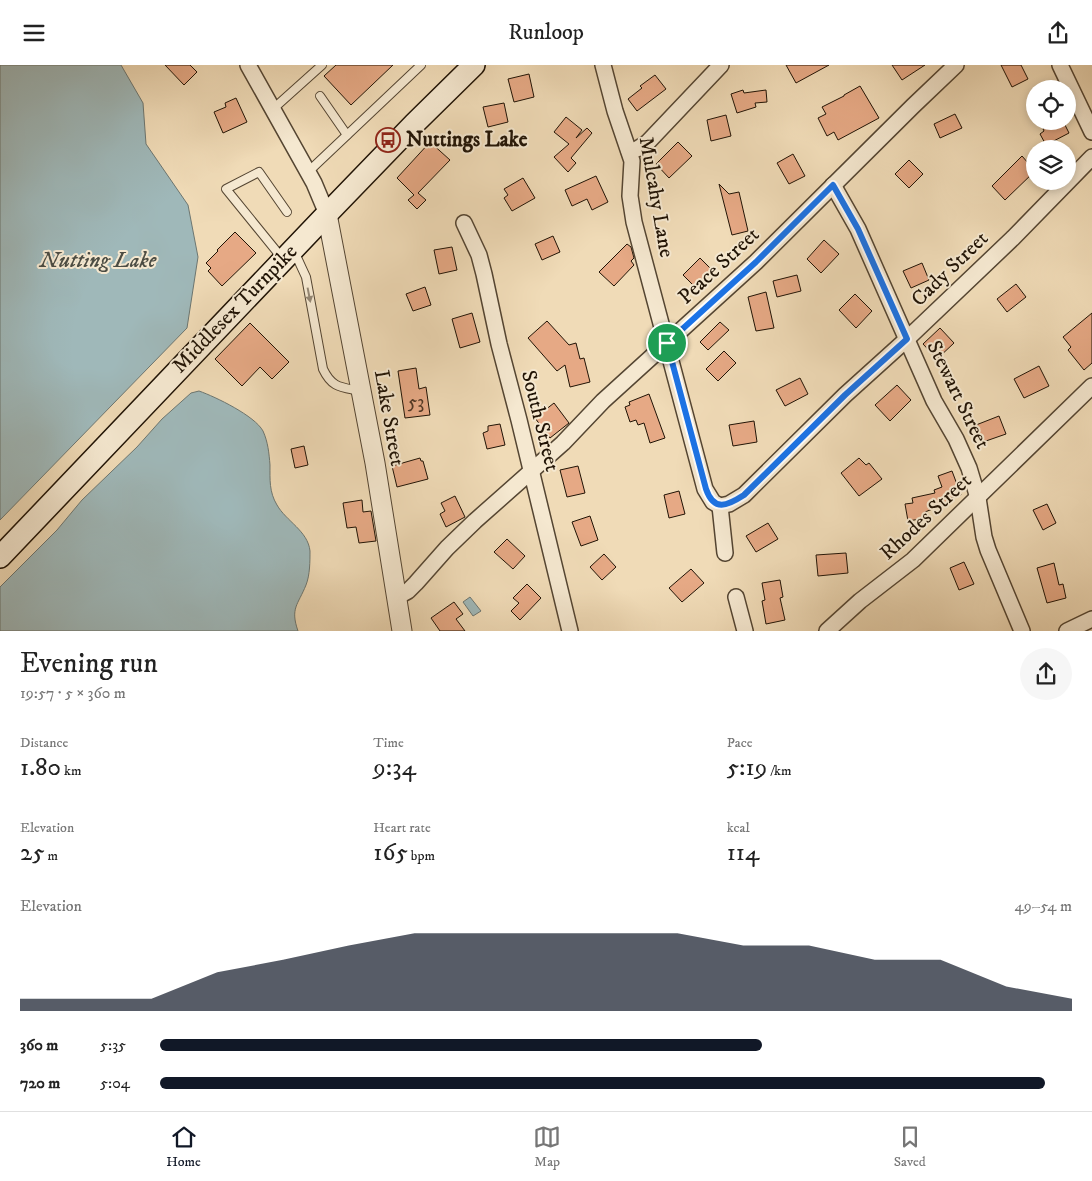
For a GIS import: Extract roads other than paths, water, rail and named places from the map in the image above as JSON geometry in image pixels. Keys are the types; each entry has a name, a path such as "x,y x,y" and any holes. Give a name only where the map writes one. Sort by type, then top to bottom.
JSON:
{"main road":[{"name":"Middlesex Turnpike","path":"0,557 327,214 474,65"}],"street":[{"path":"248,65 308,172 327,214"},
{"name":"Mulcahy Lane","path":"603,65 615,111 632,161 630,196 634,222 708,496 713,503 720,506"},
{"path":"630,151 648,142 721,65"},
{"name":"Peace Street","path":"397,597 408,591 447,548 563,443 603,401 756,262 956,65"},
{"path":"1060,65 1092,132"},
{"name":"Cady Street","path":"720,506 729,504 744,495 845,395 1013,239 1092,157"},
{"name":"Stewart Street","path":"833,185 858,229 934,401 963,452 978,498 988,550 1022,631"},
{"name":"Lake Street","path":"327,214 362,391 402,631"},
{"name":"South Street","path":"464,223 479,255 484,274 499,344 570,631"},
{"name":"Rhodes Street","path":"827,631 860,601 913,561 1092,386"},
{"path":"720,506 725,553"},
{"path":"736,597 744,631"},
{"path":"1067,631 1092,619"}],"lane":[{"path":"273,109 322,65"},
{"path":"308,172 421,65"},
{"path":"320,96 347,135"},
{"path":"287,212 259,172 226,189 306,277 323,369 327,377 334,385 362,391"}],"water":[{"name":"Nutting Lake","path":"0,65 121,65 143,103 146,144 188,205 198,257 187,328 0,520"},
{"path":"199,391 225,402 244,413 259,425 263,431 268,448 270,485 274,500 281,511 301,532 310,551 310,568 307,581 295,612 298,631 0,631 0,587 162,419 191,393"},
{"path":"470,597 481,611 473,616 463,602"}],"place":[{"name":"Nuttings Lake","path":"388,140"}]}
